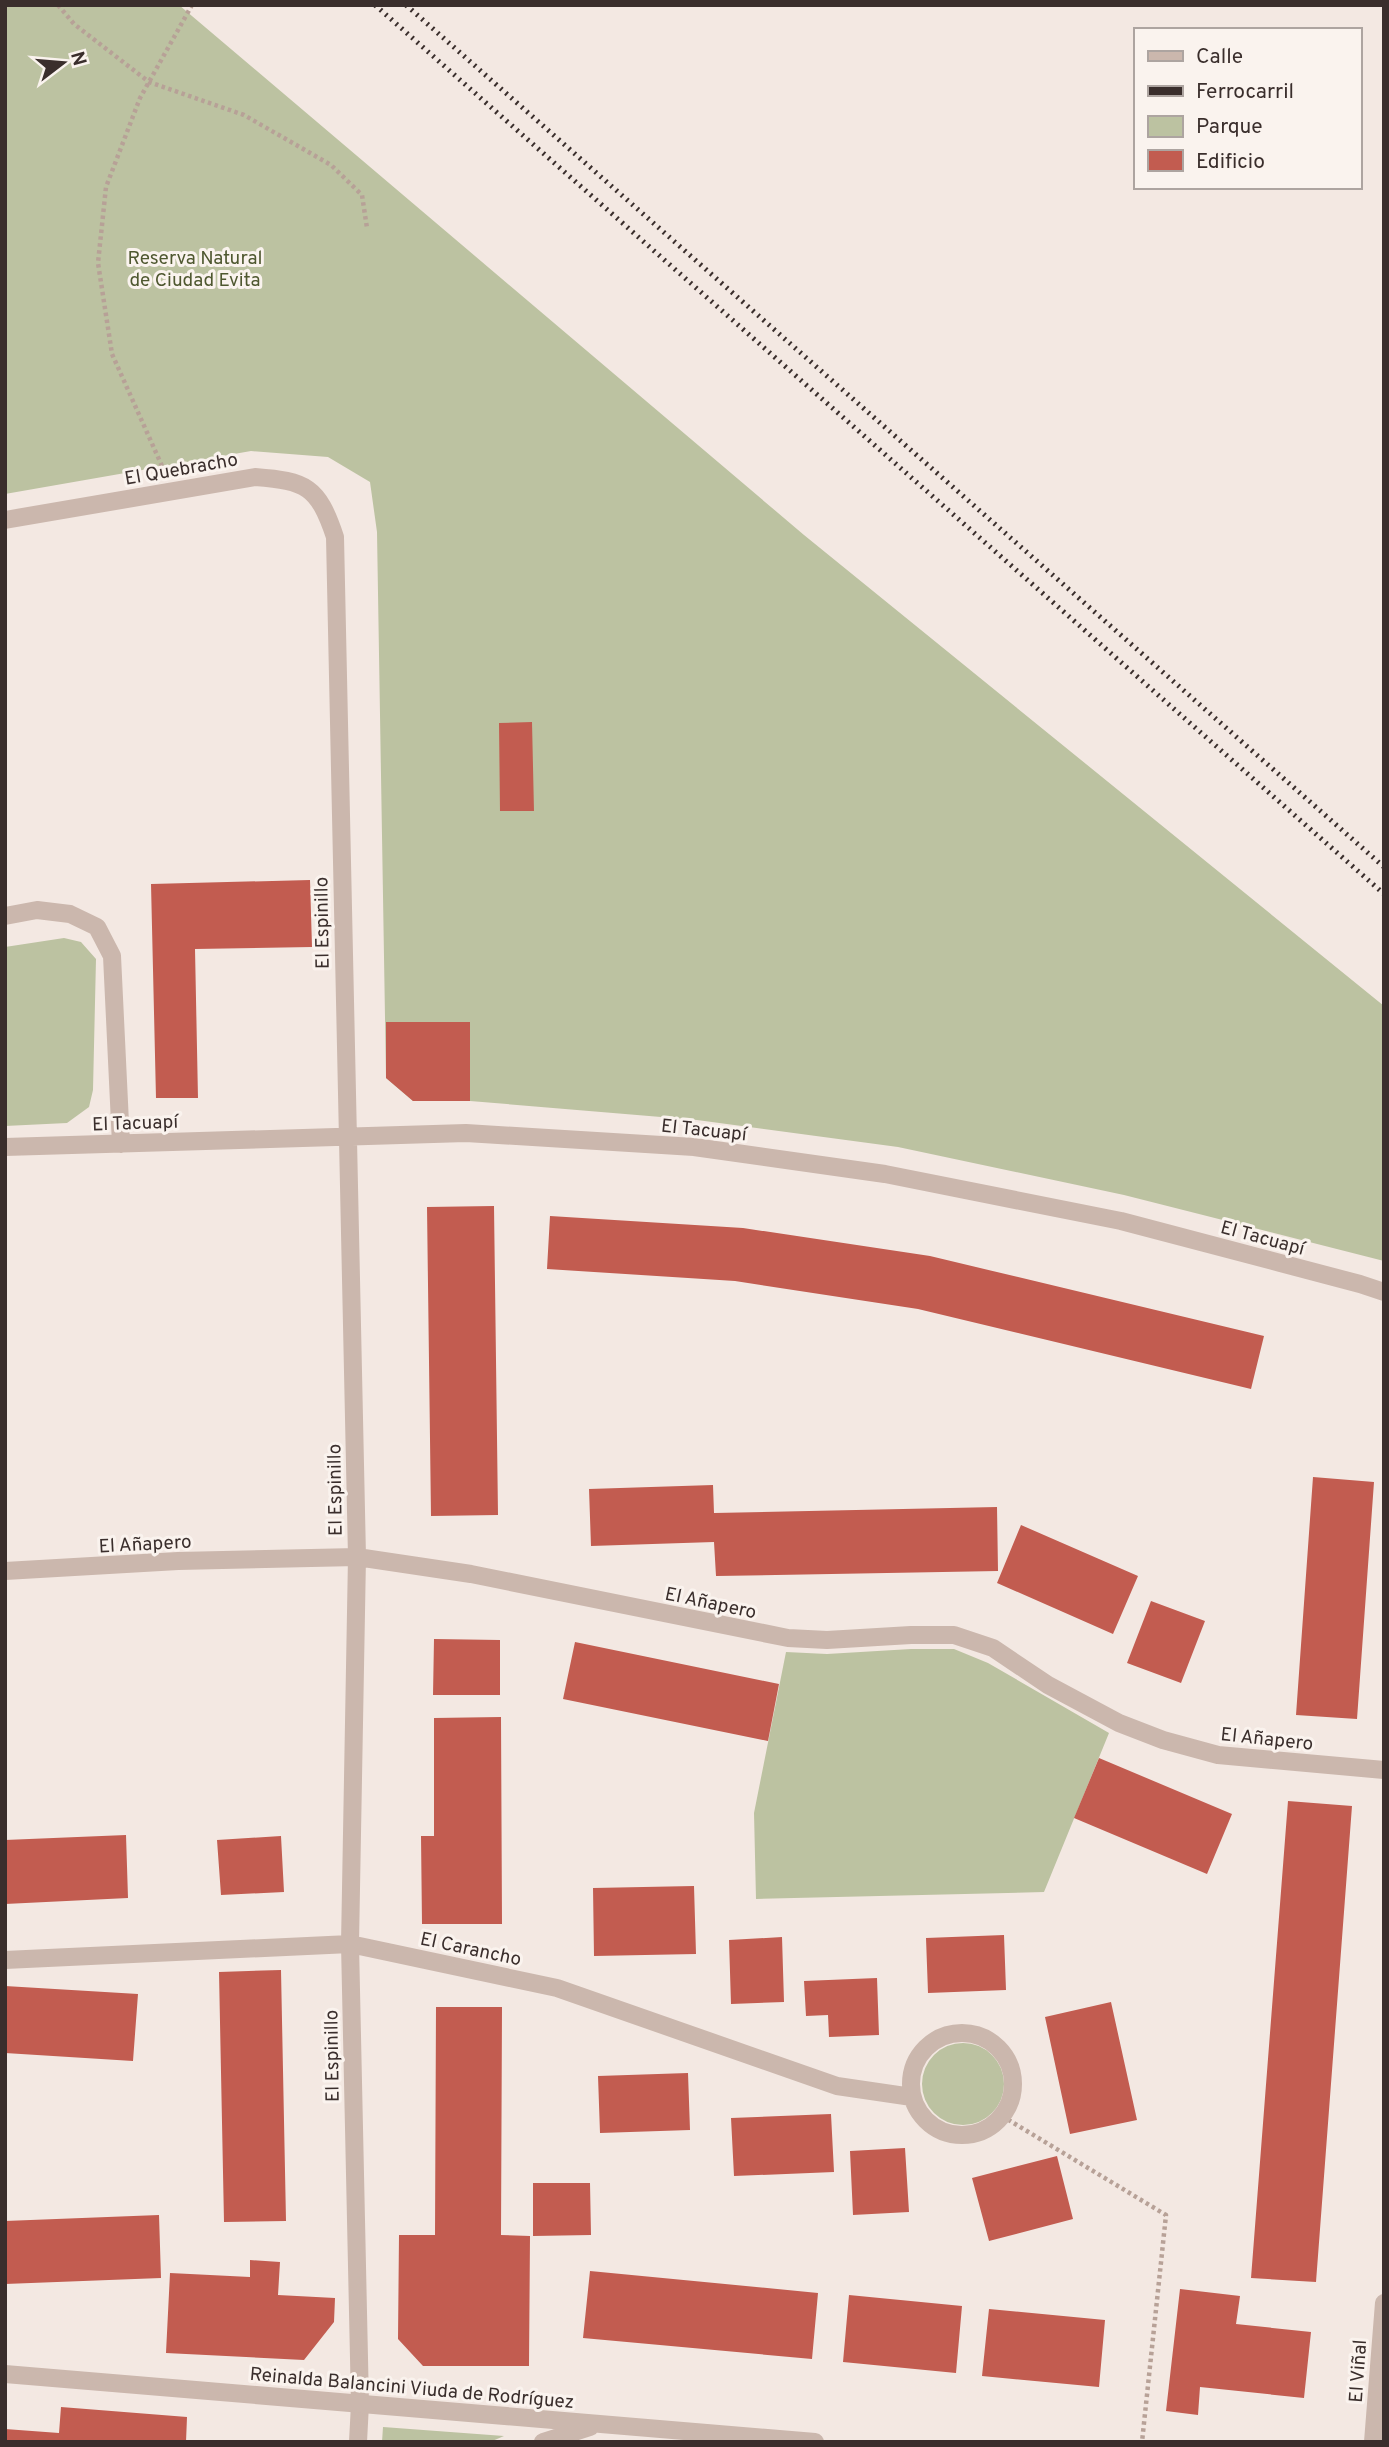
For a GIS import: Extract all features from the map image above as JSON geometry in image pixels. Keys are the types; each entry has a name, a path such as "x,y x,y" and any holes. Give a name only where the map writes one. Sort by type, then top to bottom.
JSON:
{"street":[{"name":"El Quebracho","path":"5,520 255,477 289,480 311,491 327,511 335,537"},
{"name":"El Espinillo","path":"335,537 357,1557 349,1944 360,2404 358,2442"},
{"path":"5,916 37,910 70,914 97,927 112,956 121,1144"},
{"name":"El Tacuapí","path":"5,1147 466,1133 694,1147 885,1174 1121,1222 1384,1292"},
{"name":"El Añapero","path":"5,1571 178,1561 357,1557 471,1574 788,1639 954,1635 993,1648 1048,1685 1119,1723 1163,1740 1218,1755 1384,1770"},
{"name":"El Carancho","path":"5,1960 349,1944 557,1988 837,2085 912,2097"},
{"path":"954,2033 972,2034 988,2040 1002,2052 1010,2067 1013,2085 1010,2102 1002,2116 991,2127 976,2134 943,2132 930,2124 919,2112 912,2097 911,2081 915,2065 924,2050 937,2039 954,2033"},
{"name":"El Viñal","path":"1373,2442 1384,2303"},
{"name":"Reinalda Balancini Viuda de Rodríguez","path":"5,2374 815,2442"},
{"path":"543,2442 599,2424"}],"path":[{"path":"58,5 74,24 149,82 244,115 331,165 362,195 367,228"},
{"path":"163,467 112,354 97,263 106,187 140,98 192,5"},
{"path":"1002,2116 1166,2215 1142,2442"}],"green space":[{"name":"Reserva Natural de Ciudad Evita","path":"5,5 179,5 804,535 1384,1006 1384,1261 1124,1195 898,1147 697,1120 470,1101 413,1101 386,1078 377,532 370,482 328,457 251,451 5,494"},
{"path":"64,938 81,942 96,959 93,1090 89,1107 67,1123 5,1126 5,947"},
{"path":"954,1649 988,1663 1109,1733 1044,1892 756,1899 754,1813 786,1652 827,1654"},
{"path":"963,2043 979,2046 992,2055 1001,2068 1004,2084 1001,2100 992,2113 979,2122 963,2125 947,2122 934,2113 925,2100 922,2084 925,2068 934,2055 947,2046"},
{"path":"383,2427 504,2436 490,2442 382,2442"}],"building":[{"path":"532,722 534,811 500,811 499,723"},
{"path":"310,880 312,947 195,949 198,1098 156,1098 151,884"},
{"path":"386,1022 470,1022 470,1101 413,1101 386,1078"},
{"path":"494,1206 498,1515 431,1516 427,1207"},
{"path":"550,1216 743,1228 930,1256 1264,1336 1251,1389 918,1309 735,1281 547,1269"},
{"path":"1313,1477 1374,1482 1357,1719 1296,1715"},
{"path":"713,1485 714,1513 997,1507 998,1571 716,1576 714,1542 591,1546 589,1489"},
{"path":"1021,1525 1138,1576 1113,1634 997,1583"},
{"path":"1151,1601 1205,1621 1181,1683 1127,1663"},
{"path":"434,1639 500,1640 500,1695 433,1695"},
{"path":"575,1642 779,1684 768,1741 563,1699"},
{"path":"501,1717 502,1924 422,1924 421,1836 434,1836 434,1718"},
{"path":"1099,1758 1232,1814 1207,1874 1074,1818"},
{"path":"1288,1801 1352,1806 1316,2282 1251,2278"},
{"path":"126,1835 128,1898 5,1904 5,1840"},
{"path":"281,1836 284,1892 221,1895 217,1840"},
{"path":"694,1886 696,1954 594,1956 593,1888"},
{"path":"1004,1935 1006,1990 928,1993 926,1938"},
{"path":"782,1937 784,2002 731,2004 729,1940"},
{"path":"281,1970 286,2221 224,2222 219,1972"},
{"path":"877,1978 879,2035 829,2037 828,2015 806,2016 804,1981"},
{"path":"5,1986 138,1994 133,2061 5,2053"},
{"path":"1111,2002 1137,2120 1070,2134 1045,2017"},
{"path":"436,2007 502,2007 501,2235 530,2236 529,2366 423,2366 398,2339 399,2235 435,2235"},
{"path":"688,2073 690,2130 600,2133 598,2076"},
{"path":"831,2114 834,2172 734,2176 731,2118"},
{"path":"905,2148 909,2212 853,2215 850,2151"},
{"path":"1057,2156 1073,2219 989,2241 972,2178"},
{"path":"533,2183 590,2183 591,2235 533,2236"},
{"path":"159,2215 161,2278 5,2284 5,2221"},
{"path":"250,2260 280,2262 278,2295 335,2298 334,2322 304,2360 166,2353 170,2273 250,2277"},
{"path":"590,2271 818,2293 812,2359 583,2338"},
{"path":"1180,2289 1240,2296 1236,2324 1311,2332 1304,2398 1200,2387 1198,2415 1166,2411"},
{"path":"849,2295 962,2306 956,2373 843,2362"},
{"path":"989,2309 1105,2320 1099,2387 982,2376"},
{"path":"61,2407 187,2417 186,2442 5,2442 5,2429 59,2433"}],"railway":[{"path":"375,5 1384,894"},
{"path":"406,5 1384,867"}]}
